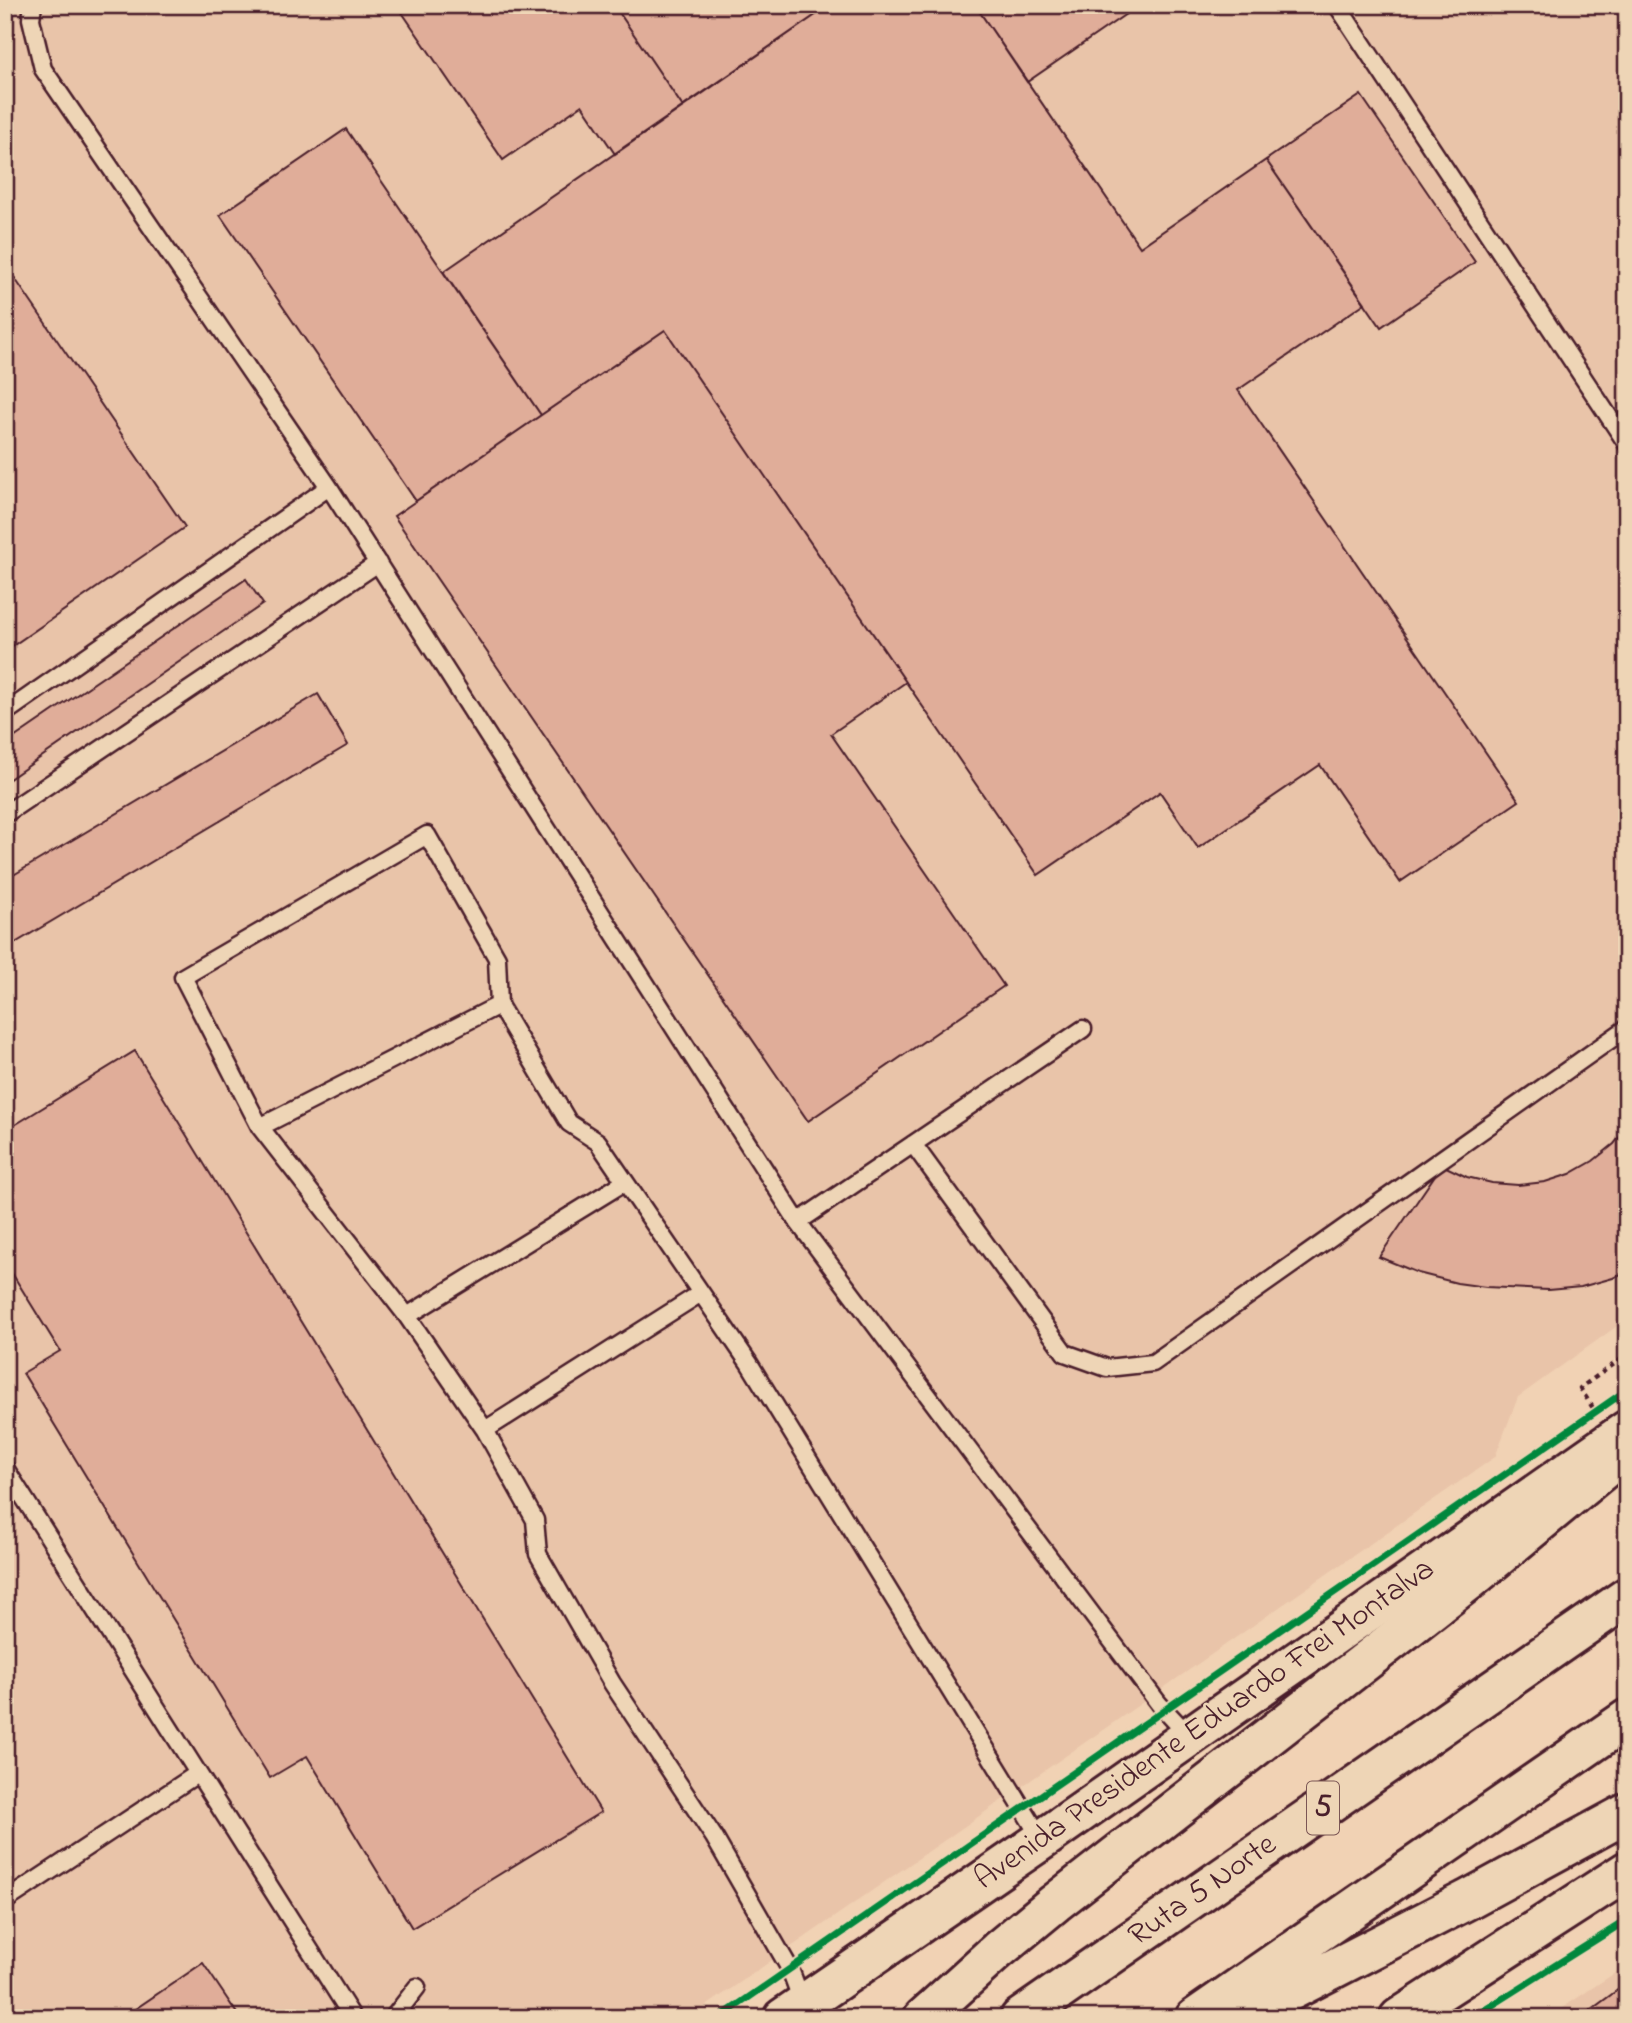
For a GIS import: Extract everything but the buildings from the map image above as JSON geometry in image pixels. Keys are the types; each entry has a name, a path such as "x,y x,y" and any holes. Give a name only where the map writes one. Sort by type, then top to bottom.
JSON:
{"main road":[{"name":"Avenida Presidente Eduardo Frei Montalva","path":"793,2011 1189,1736 1609,1415"},
{"path":"923,2018 1055,1903 1460,1588 1627,1450"},
{"name":"Ruta 5 Norte","path":"1020,2018 1627,1597"},
{"path":"1195,2018 1627,1719"},
{"path":"1238,2018 1479,1894 1627,1813"},
{"path":"1399,2018 1627,1871"}],"lane":[{"path":"33,5 31,19 43,69 329,487 798,1222 1159,1704 1189,1736"},
{"path":"1337,5 1627,444"},
{"path":"5,713 329,487"},
{"path":"5,814 378,563"},
{"path":"793,2011 790,1969 727,1859 612,1684 538,1554 535,1520 485,1430 407,1316 260,1127 183,977 427,835 497,958 499,1004 569,1123 598,1142 749,1363 1042,1840"},
{"path":"260,1127 499,1004"},
{"path":"913,1144 1065,1353 1107,1368 1153,1363 1627,1028"},
{"path":"798,1222 1083,1029"},
{"path":"407,1316 625,1182"},
{"path":"485,1430 701,1293"},
{"path":"5,1468 353,2018"},
{"path":"5,1901 197,1774"},
{"path":"393,2018 417,1987"}],"path":[{"path":"1609,1415 1580,1388 1627,1355"},
{"path":"1584,1420 1609,1415"}],"shaded area":[{"path":"5,5 1627,5 1627,1319 1518,1397 1495,1457 689,2018 5,2018"},
{"path":"1627,1965 1627,2018 1547,2018"}],"cycle path":[{"path":"719,2018 1627,1390"},
{"path":"1472,2018 1627,1920"}]}
